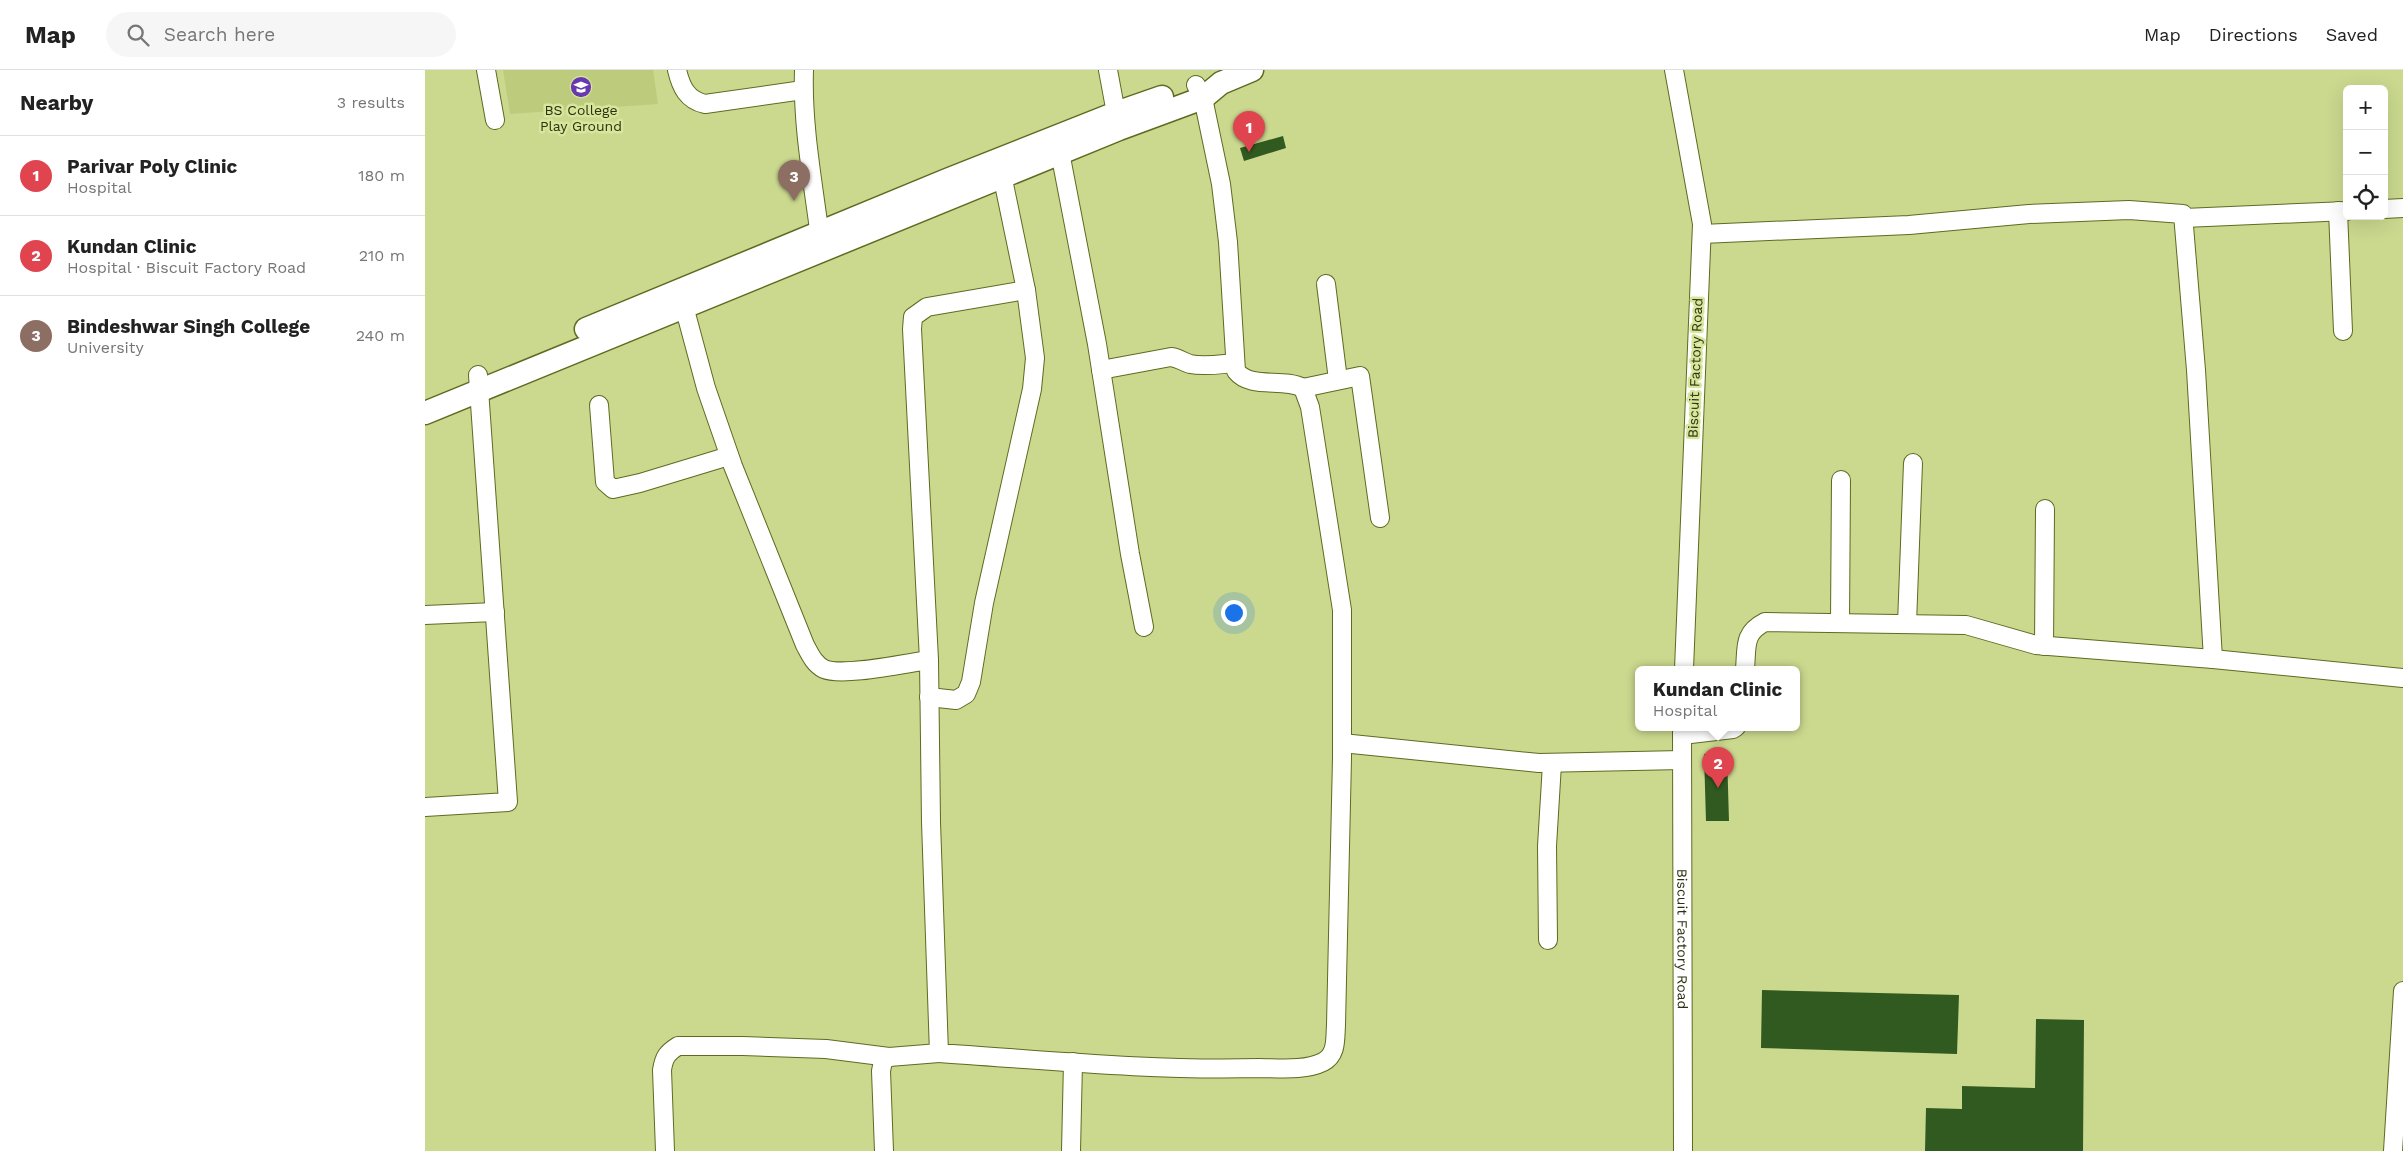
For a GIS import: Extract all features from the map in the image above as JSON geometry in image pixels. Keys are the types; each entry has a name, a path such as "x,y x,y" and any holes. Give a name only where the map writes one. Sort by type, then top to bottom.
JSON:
{"main road":[{"path":"425,398 479,382 1000,168 1117,121 1199,91 1219,77 1252,70"},
{"path":"425,412 479,382"}],"street":[{"path":"486,70 495,120"},
{"path":"677,70 680,84 688,95 695,102 705,104 803,90"},
{"path":"804,70 803,90 821,241"},
{"path":"1108,70 1117,121"},
{"name":"Biscuit Factory Road","path":"1674,70 1698,201 1702,234 1684,666"},
{"path":"1199,91 1221,184 1228,242 1237,371 1245,379 1289,382 1303,388 1360,376 1380,518"},
{"path":"1059,145 1101,370 1130,554 1145,628"},
{"path":"929,697 956,700 966,694 971,682 984,603 1032,389 1035,358 1026,290 1000,168"},
{"path":"2388,209 2403,208"},
{"path":"1702,234 1909,225 2029,214 2129,210 2183,214 2196,370 2213,659"},
{"path":"2184,218 2342,211 2343,331"},
{"path":"1326,284 1338,380"},
{"path":"939,1053 929,660 913,317 927,307 1026,290"},
{"path":"681,298 706,388 729,456 805,645 815,662 825,669 857,670 929,660"},
{"path":"1101,370 1171,357 1180,358 1189,364 1235,363"},
{"path":"425,807 508,802 479,382"},
{"path":"665,1151 662,1070 664,1058 669,1051 678,1046 826,1050 889,1057 939,1053 1073,1062 1231,1069 1303,1067 1322,1062 1331,1056 1335,1044 1336,1025 1342,743 1342,610 1310,407 1303,388"},
{"path":"599,404 605,482 613,488 640,483 729,456"},
{"path":"1907,624 1913,463"},
{"path":"1840,623 1841,480"},
{"path":"2043,646 2045,509"},
{"path":"425,615 495,612"},
{"path":"1745,666 1747,638 1753,628 1765,622 1966,625 1979,627 2022,642 2043,646 2213,659 2403,678"},
{"name":"Biscuit Factory Road","path":"1682,731 1683,1151"},
{"path":"1342,743 1506,761 1552,764 1682,760"},
{"path":"1548,940 1547,846 1552,764"},
{"path":"2393,1151 2403,992"},
{"path":"884,1151 881,1071 883,1061 889,1057"},
{"path":"1071,1151 1073,1062"}],"shaded area":[{"name":"BS College Play Ground","path":"503,70 653,70 658,104 510,114"}],"building":[{"path":"1283,136 1286,148 1244,161 1240,148"},
{"path":"1727,753 1729,821 1706,821 1704,754"},
{"path":"1762,990 1959,995 1957,1054 1761,1048"},
{"path":"2036,1019 2084,1020 2083,1151 1925,1151 1926,1108 1962,1109 1962,1086 2035,1088"}],"place":[{"name":"BS College Play Ground","path":"581,87"},
{"name":"Parivar Poly Clinic","path":"1249,152"},
{"name":"Bindeshwar Singh College","path":"794,201"},
{"name":"Kundan Clinic","path":"1718,788"}]}
